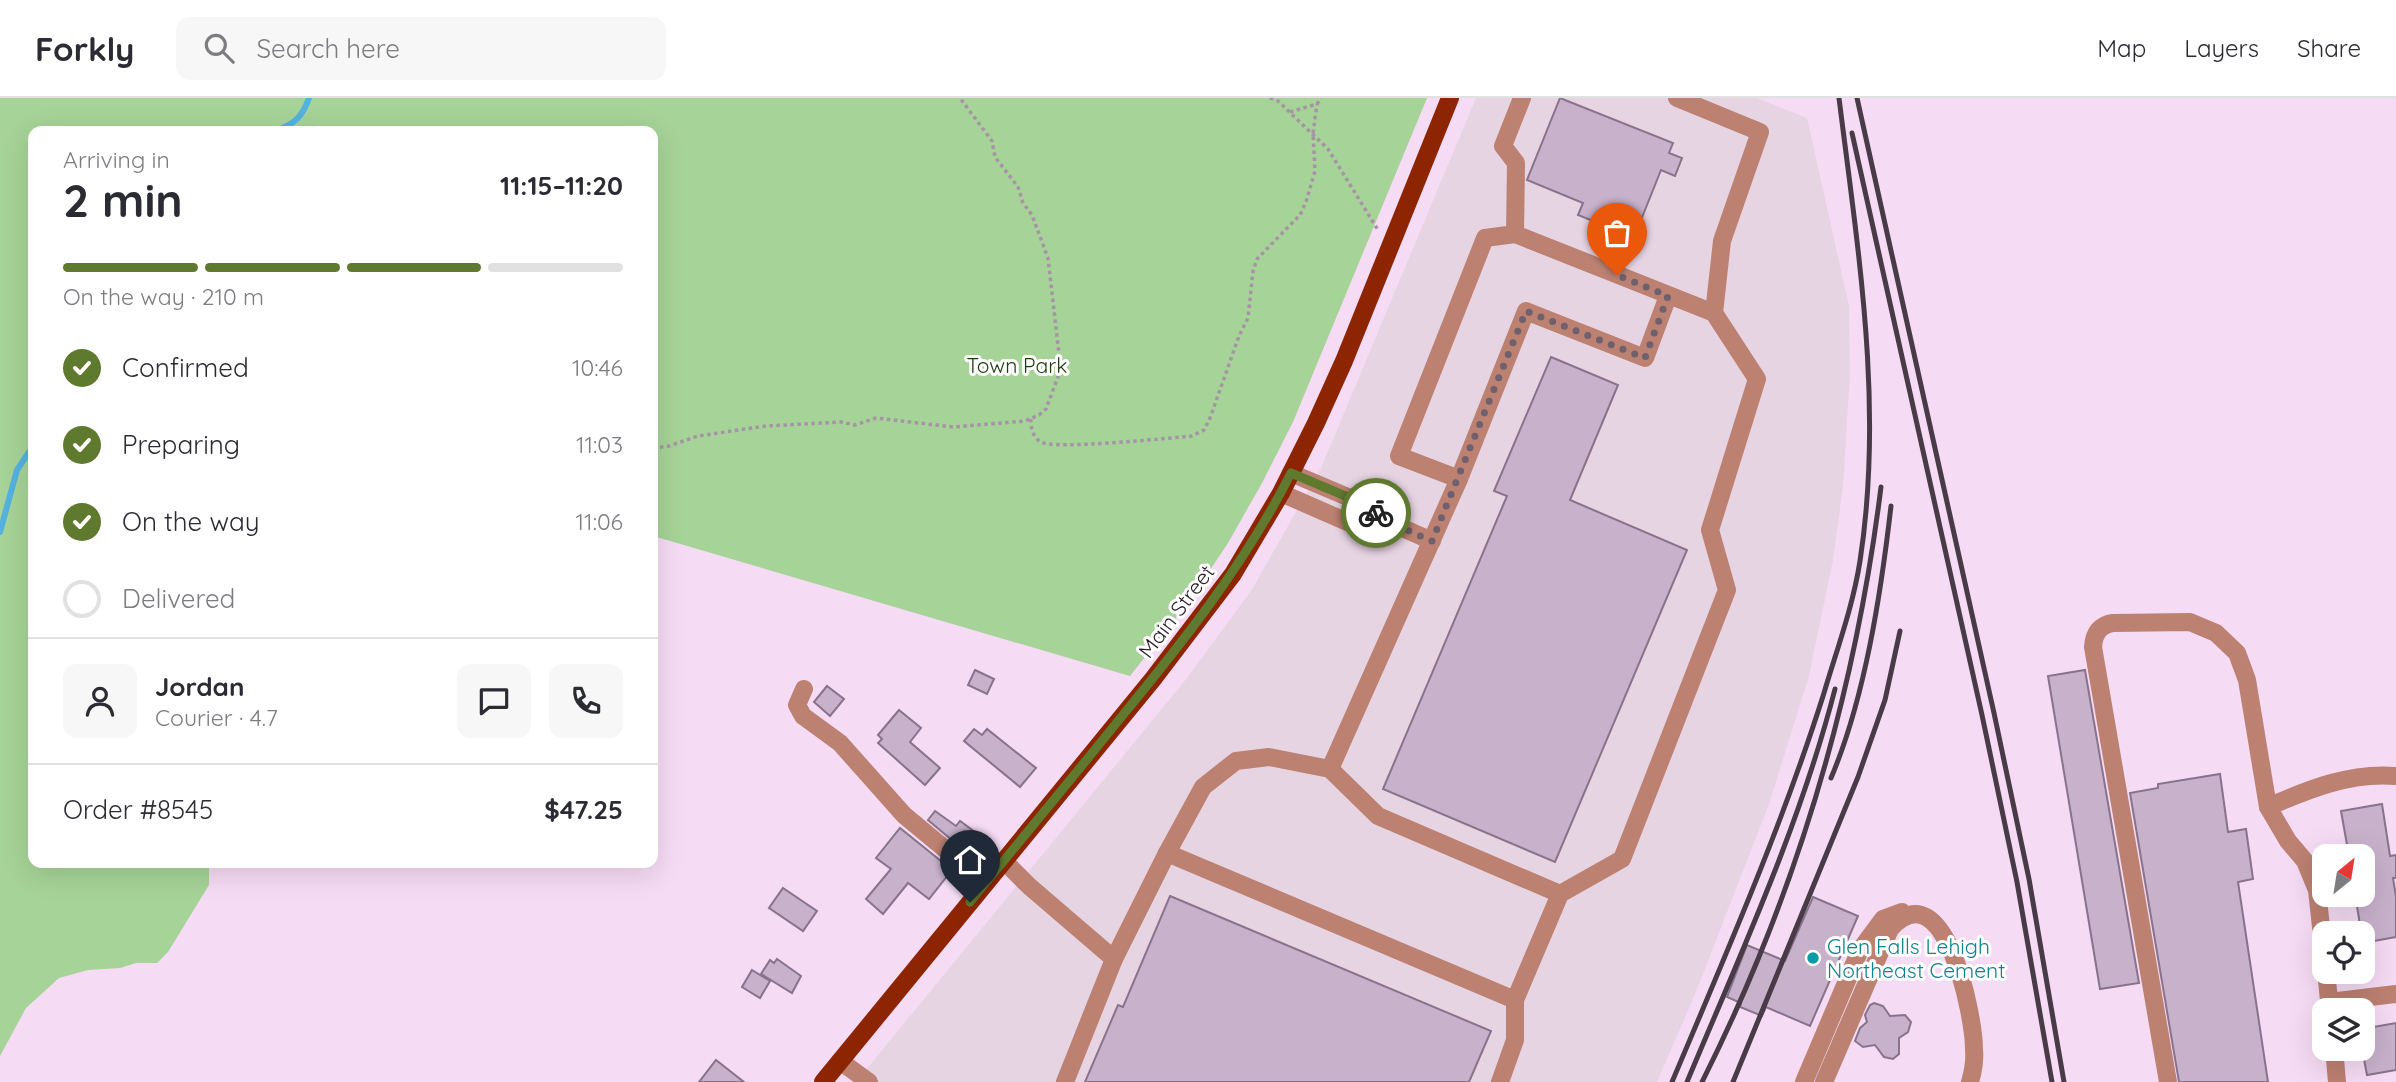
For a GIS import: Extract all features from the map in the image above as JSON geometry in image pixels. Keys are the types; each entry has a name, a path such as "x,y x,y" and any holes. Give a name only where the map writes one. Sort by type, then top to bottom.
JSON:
{"main road":[{"name":"Main Street","path":"823,1082 1183,642 1233,574 1281,494 1344,361 1450,98"}],"lane":[{"path":"1515,234 1516,163 1503,146 1522,98"},
{"path":"1677,98 1760,132 1722,241 1714,313"},
{"path":"1459,479 1399,456 1485,238 1515,234 1714,313 1757,379 1710,530 1727,590 1622,859 1560,894 1515,1000 1516,1040 1500,1082"},
{"path":"1330,769 1459,479 1526,311 1645,358 1668,296"},
{"path":"1291,473 1369,506 1382,519 1432,541"},
{"path":"1281,494 1361,527 1382,519"},
{"path":"2168,1082 2094,647 2095,637 2100,629 2113,623 2190,622 2216,633 2228,642 2240,660 2247,680 2269,807 2288,841 2305,861 2317,890 2320,921"},
{"path":"804,690 797,705 803,716 840,743 904,815 986,883"},
{"path":"1065,1082 1114,959 1167,853 1203,787 1236,761 1269,757 1330,769 1378,816 1560,894"},
{"path":"2269,807 2317,786 2381,775 2396,776"},
{"path":"1167,853 1515,1000"},
{"path":"1004,861 1094,945 1114,959"},
{"path":"1804,1082 1850,970 1872,931 1883,919 1903,912 1921,914 1932,922 1944,936 1961,973 1974,1050 1970,1082"},
{"path":"1824,1082 1890,929 1904,917 1921,914"},
{"path":"2371,998 2396,993"},
{"path":"840,1061 869,1082"},
{"path":"2335,1061 2337,1082"}],"path":[{"path":"658,447 669,446 698,436 766,426 841,422 855,425 876,418 953,427 1003,424 1031,419 1046,409 1059,374 1048,258 1018,187 995,157 992,141 960,98"},
{"path":"1270,98 1278,101 1328,149 1389,247"},
{"path":"1031,419 1030,425 1037,439 1048,445 1069,446 1192,436 1204,430 1248,318 1253,271 1258,259 1300,215 1306,202 1315,171 1313,133 1317,104 1321,98"},
{"path":"1290,112 1317,104"}],"shaded area":[{"path":"1476,98 1757,98 1807,118 1849,306 1850,373 1843,486 1833,560 1809,676 1769,804 1696,992 1657,1082 856,1082 1187,678 1251,591 1321,468"}],"green space":[{"name":"Town Park","path":"0,98 1427,98 1293,422 1262,483 1228,543 1190,600 1130,676 658,537 658,126 28,126 28,868 209,868 209,885 168,952 157,963 136,963 120,968 88,970 59,978 26,1008 0,1056"}],"building":[{"path":"1560,98 1673,143 1669,153 1682,158 1675,176 1661,170 1639,225 1630,222 1625,234 1578,215 1583,203 1527,180"},
{"path":"1551,357 1618,385 1570,500 1687,550 1555,862 1383,789 1507,496 1494,491"},
{"path":"975,670 994,679 987,694 968,685"},
{"path":"2085,670 2139,983 2100,989 2048,676"},
{"path":"827,686 844,699 830,716 814,702"},
{"path":"899,710 921,728 910,742 940,768 925,785 878,743 882,739 878,735"},
{"path":"974,729 982,735 987,729 1036,768 1020,787 964,741"},
{"path":"2220,774 2228,832 2246,829 2253,879 2238,882 2268,1082 2179,1082 2130,793 2158,788 2158,784"},
{"path":"2382,804 2390,856 2396,855 2396,878 2393,878 2396,937 2375,941 2375,921 2359,921 2357,907 2375,907 2375,844 2347,844 2341,811"},
{"path":"935,811 956,826 960,821 979,835 966,852 928,820"},
{"path":"900,828 952,870 929,899 908,883 883,914 866,899 891,869 876,858"},
{"path":"783,888 817,911 803,931 769,908"},
{"path":"1170,896 1491,1031 1469,1082 1085,1082 1118,1005 1123,1007"},
{"name":"Glen Falls Lehigh Northeast Cement","path":"1813,897 1858,916 1810,1026 1766,1007 1762,1016 1740,1007 1741,1003 1727,997 1747,945 1785,961"},
{"path":"777,959 801,976 792,993 761,974 770,960 774,963"},
{"path":"752,970 770,981 760,998 742,987"},
{"path":"1874,1003 1883,1006 1890,1016 1905,1015 1911,1022 1908,1032 1899,1038 1899,1054 1893,1059 1884,1057 1875,1045 1863,1047 1855,1041 1860,1028 1867,1022 1865,1015 1870,1005"},
{"path":"2396,1023 2396,1070 2367,1075 2364,1061 2375,1061 2375,1027"},
{"path":"716,1060 744,1082 699,1082"}],"waterway":[{"path":"287,126 303,111 309,98"},
{"path":"0,532 17,470 28,454"}],"railway":[{"path":"1672,1082 1753,889 1808,743 1844,627 1860,561 1867,503 1869,387 1860,271 1839,98"},
{"path":"1857,98 2029,879 2064,1082"},
{"path":"1852,133 1982,715 2017,882 2052,1082"},
{"path":"1702,1082 1766,939 1817,792 1855,641 1870,565 1881,487"},
{"path":"1831,778 1853,714 1870,645 1891,506"},
{"path":"1733,1082 1858,777 1885,700 1900,631"},
{"path":"1687,1082 1787,839 1805,790 1835,689"}],"way so far":[{"path":"1376,513 1382,519 1432,541 1526,311 1645,358 1668,296 1617,275"}],"place":[{"name":"Glen Falls Lehigh Northeast Cement","path":"1813,958"}],"route":[{"path":"970,902 1183,642 1233,574 1291,473 1369,506 1376,513"}]}
